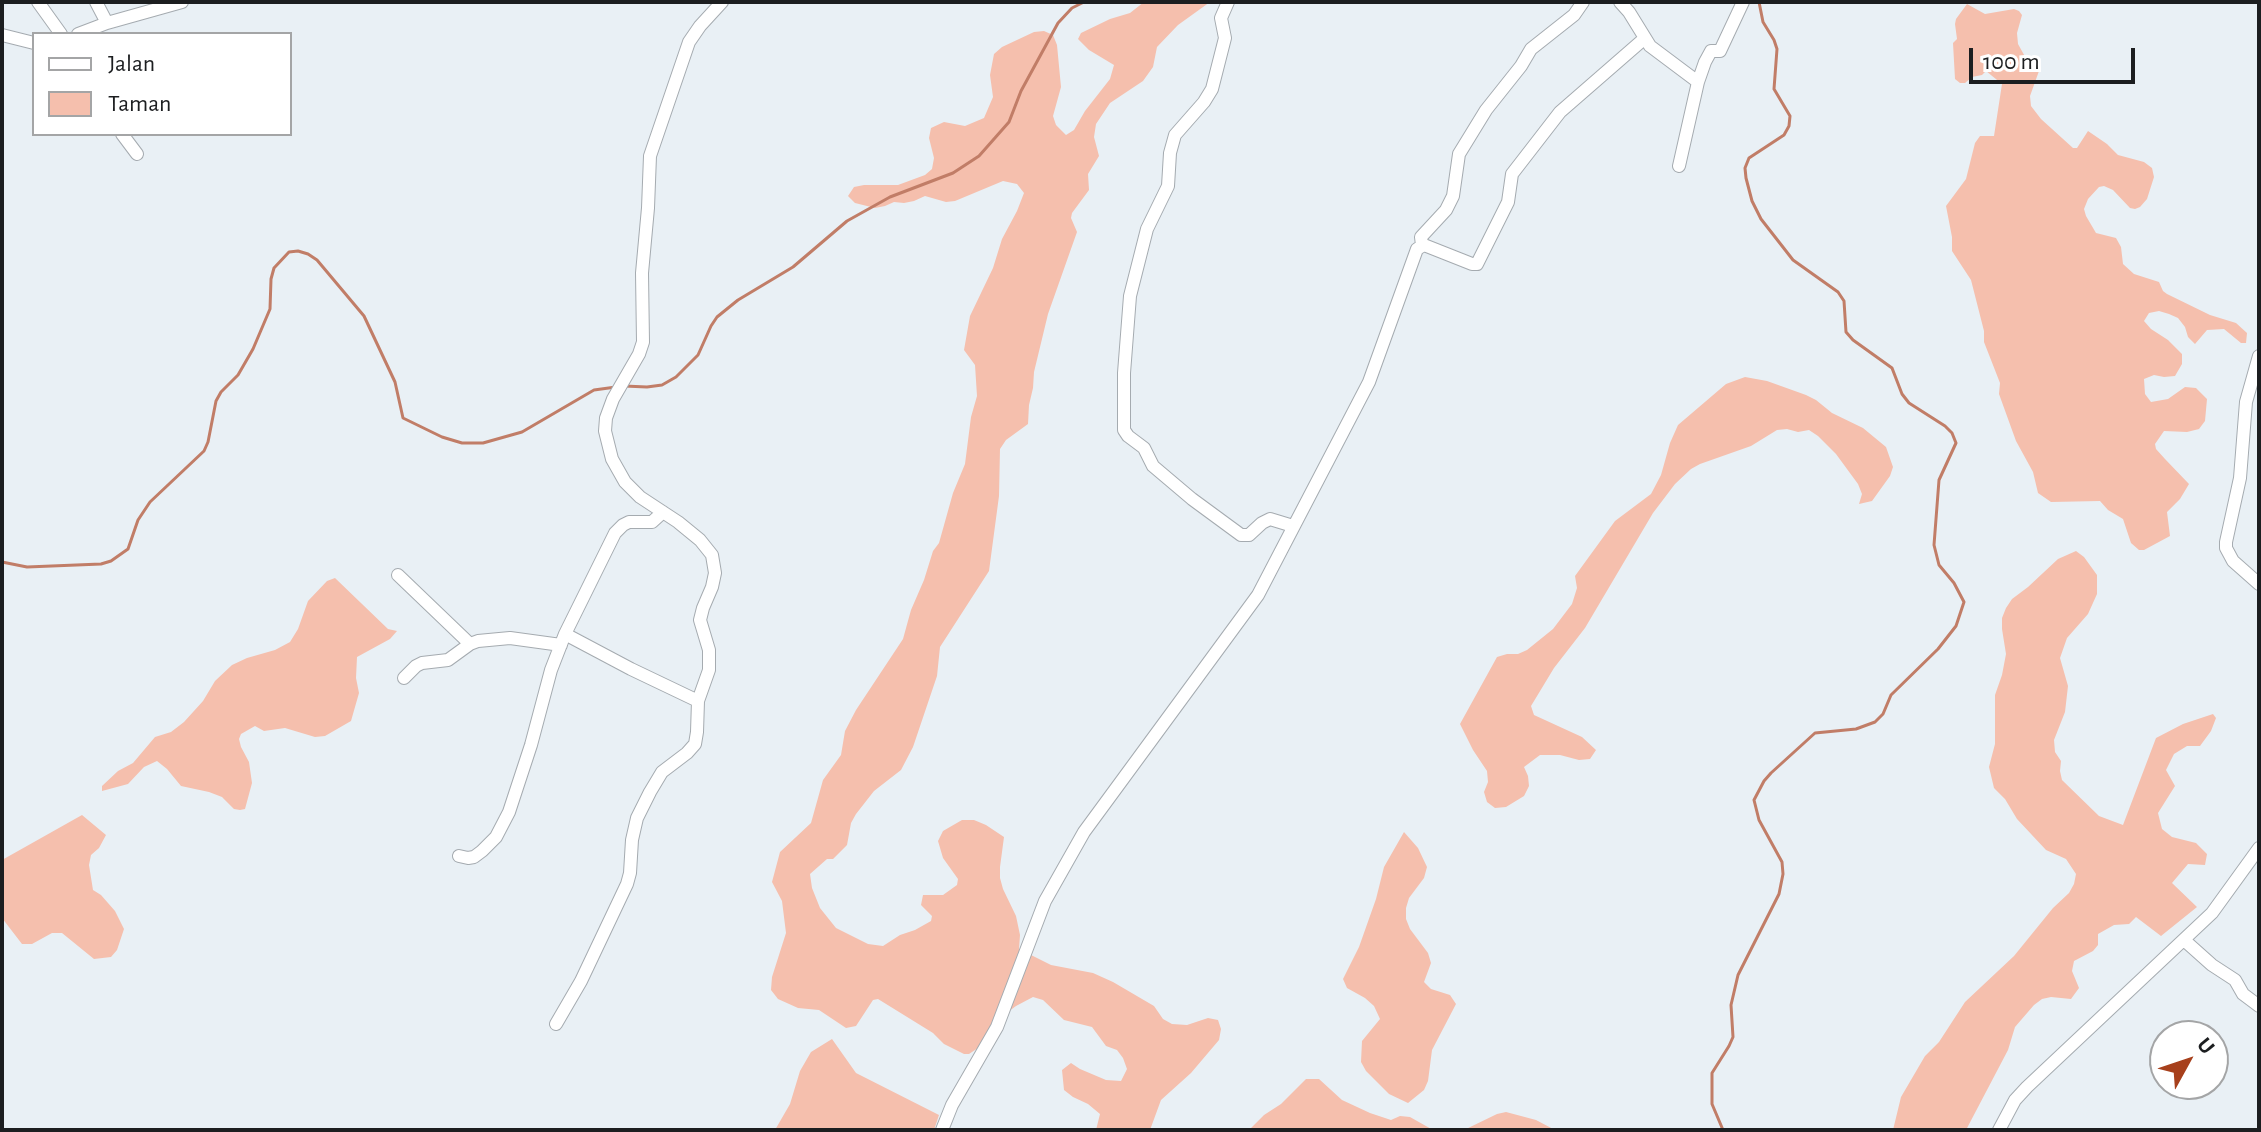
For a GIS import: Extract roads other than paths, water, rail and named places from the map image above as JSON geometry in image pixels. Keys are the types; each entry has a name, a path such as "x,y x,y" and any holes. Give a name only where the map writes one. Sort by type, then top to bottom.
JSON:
{"street":[{"path":"38,2 60,32"},
{"path":"96,2 107,23"},
{"path":"83,32 153,6 182,2"},
{"path":"556,1024 581,981 627,884 632,840 643,805 662,772 695,744 698,701 710,663 701,615 715,573 712,555 700,540 640,497 625,482 612,459 605,431 613,399 643,342 642,273 650,156 689,42 722,2"},
{"path":"1228,2 1221,18 1225,38 1212,89 1175,135 1170,153 1168,186 1147,229 1130,296 1124,373 1124,430 1144,448 1153,466 1241,535 1249,535 1270,519 1293,526"},
{"path":"1422,245 1420,240 1423,234 1446,210 1453,196 1459,154 1486,110 1531,49 1574,15 1583,2"},
{"path":"1620,2 1650,46 1698,82"},
{"path":"1679,166 1698,82 1709,53 1720,51 1743,2"},
{"path":"2,35 32,42"},
{"path":"1422,245 1477,264 1509,199 1512,174 1560,112 1645,38"},
{"path":"124,136 137,154"},
{"path":"942,1130 952,1105 997,1027 1045,901 1084,832 1253,604 1369,382 1417,249 1422,245"},
{"path":"2259,356 2246,402 2240,478 2226,542 2233,561 2259,584"},
{"path":"459,856 474,857 482,851 496,837 509,812 563,639 601,558 619,528 629,522 652,522 663,512"},
{"path":"398,575 470,644"},
{"path":"404,678 422,663 448,660 470,644 490,639 563,639 698,701"},
{"path":"1999,1130 2015,1100 2027,1087 2212,913 2259,848"},
{"path":"2184,940 2235,980 2243,994 2259,1006"}],"waterway":[{"path":"624,386 662,385 676,377 698,355 717,317 738,300 793,267 847,221 890,197 953,173 979,156 1009,122 1021,91 1058,23 1072,8 1084,2"},
{"path":"1723,1130 1712,1104 1712,1073 1733,1037 1731,1005 1738,975 1779,894 1783,874 1782,862 1759,820 1754,800 1771,773 1815,733 1856,729 1875,722 1883,714 1891,695 1938,649 1956,626 1964,602 1939,565 1934,545 1939,480 1956,443 1952,433 1909,403 1892,368 1846,332 1844,301 1838,292 1793,260 1761,219 1752,201 1745,168 1749,158 1784,135 1790,116 1774,89 1777,49 1763,22 1759,2"},
{"path":"2,562 27,567 101,564 128,549 138,520 150,502 204,451 216,401 238,375 253,349 270,309 274,268 289,252 298,251 317,260 364,316 395,382 403,418 442,437 462,443 483,443 522,432 594,390 616,387"}]}
